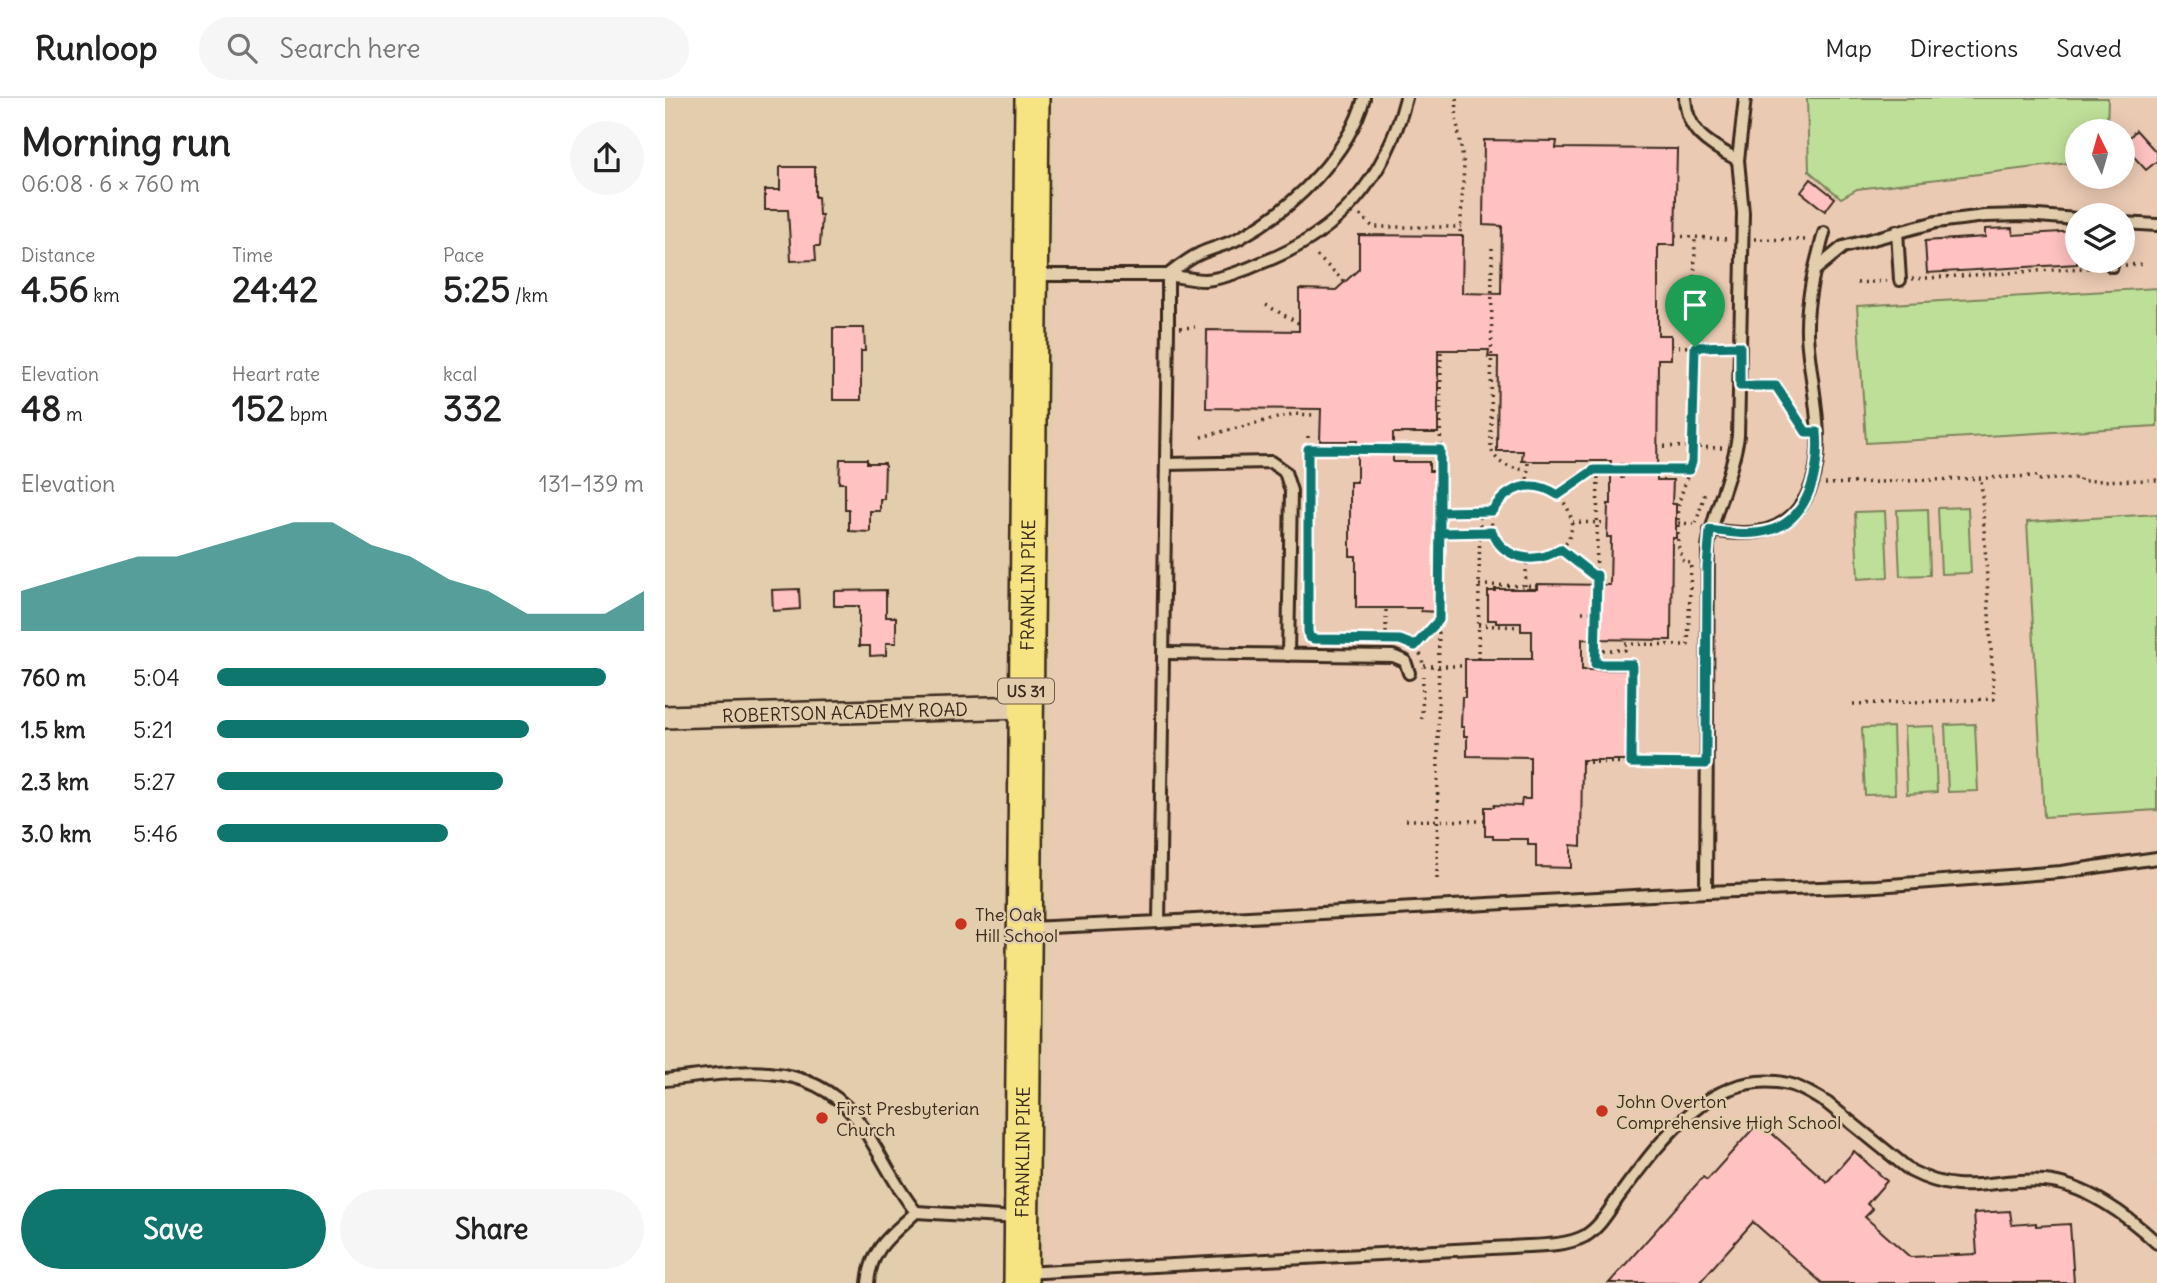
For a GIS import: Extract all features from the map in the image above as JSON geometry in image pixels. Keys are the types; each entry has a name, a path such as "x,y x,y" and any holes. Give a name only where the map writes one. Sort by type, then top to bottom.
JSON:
{"main road":[{"name":"FRANKLIN PIKE","path":"1021,1278 1032,98"}],"street":[{"name":"ROBERTSON ACADEMY ROAD","path":"665,717 1026,707"}],"lane":[{"path":"1168,275 1197,254 1242,237 1305,190 1324,170 1335,153 1364,98"},
{"path":"1030,275 1168,275 1206,280 1246,270 1289,252 1317,235 1349,206 1371,178 1390,146 1406,98"},
{"path":"1685,98 1696,132 1716,148 1738,160"},
{"path":"1706,892 1707,567 1710,530 1737,449 1742,213 1738,160 1745,98"},
{"path":"1816,269 1843,247 1936,222 1985,216 2065,218"},
{"path":"2135,224 2157,225"},
{"path":"1897,232 1900,280"},
{"path":"1710,530 1743,534 1775,528 1797,510 1812,485 1818,460 1807,331 1809,300 1824,233"},
{"path":"1159,922 1168,275"},
{"path":"1167,464 1271,462 1285,472 1291,491 1288,655"},
{"path":"1164,653 1393,656 1405,661 1409,673"},
{"path":"1025,928 1917,883 2061,872 2157,858"},
{"path":"665,1080 755,1072 789,1075 820,1087 850,1111 861,1125 895,1183 916,1212"},
{"path":"1021,1278 1499,1248 1577,1240 1598,1226 1664,1139 1696,1108 1730,1089 1756,1083 1787,1084 1811,1094 1911,1171 1939,1183 1958,1186 2031,1180 2068,1186 2121,1212 2157,1243"},
{"path":"868,1283 870,1266 879,1247 916,1212 1021,1218"}],"path":[{"path":"1457,98 1456,117 1464,166 1460,236"},
{"path":"1360,215 1373,226 1461,227"},
{"path":"1690,563 1684,562 1678,545 1678,523 1679,502 1692,462 1695,238"},
{"path":"1492,248 1491,449 1505,466 1527,470"},
{"path":"1317,256 1345,282"},
{"path":"2135,264 2145,264"},
{"path":"1857,283 2065,267"},
{"path":"1266,305 1302,325"},
{"path":"1671,347 1740,346"},
{"path":"1437,879 1441,350"},
{"path":"1740,386 1776,386 1806,432 1817,432"},
{"path":"1201,437 1293,414 1314,415"},
{"path":"1308,436 1308,631 1309,637 1317,639"},
{"path":"1657,446 1737,449"},
{"path":"1719,457 1720,448"},
{"path":"1308,449 1440,450"},
{"path":"1527,486 1528,461"},
{"path":"1622,461 1622,479"},
{"path":"1558,495 1594,470 1689,470"},
{"path":"1598,470 1595,664 1632,664 1631,763"},
{"path":"1812,485 2037,476 2038,480 2157,480"},
{"path":"1853,704 1994,699 1981,478"},
{"path":"1527,486 1547,489 1558,495 1568,507 1572,522 1569,535 1560,549 1546,556 1527,558 1505,549 1496,540 1490,519 1492,511 1505,494 1527,486"},
{"path":"1694,532 1707,489"},
{"path":"1478,659 1480,511"},
{"path":"1440,512 1492,511"},
{"path":"1572,522 1608,523"},
{"path":"1678,523 1696,524"},
{"path":"1440,533 1492,532"},
{"path":"1560,549 1593,575 1597,575"},
{"path":"1596,650 1625,650 1625,644 1688,645 1692,554"},
{"path":"1525,586 1527,558"},
{"path":"1479,585 1537,586"},
{"path":"1386,608 1386,640 1403,640 1415,646 1423,658 1422,719"},
{"path":"1582,612 1596,612"},
{"path":"1415,646 1439,620"},
{"path":"1478,625 1521,627"},
{"path":"1607,664 1607,670"},
{"path":"1424,666 1465,666"},
{"path":"1582,762 1706,764"},
{"path":"1406,820 1485,821"}],"shaded area":[{"path":"1056,98 2157,98 2157,1283 1045,1283 1051,939"}],"green space":[{"path":"1807,98 2108,98 2107,119 2065,119 2065,163 1857,189 1841,198 1809,171"},
{"path":"2157,288 2157,426 1866,443 1857,306"},
{"path":"1968,507 1971,573 1941,574 1938,508"},
{"path":"1928,509 1930,575 1900,576 1897,510"},
{"path":"1885,511 1888,577 1858,579 1855,512"},
{"path":"2157,514 2157,810 2044,817 2027,522"},
{"path":"1975,724 1978,791 1948,792 1945,725"},
{"path":"1934,726 1937,792 1907,794 1904,727"},
{"path":"1893,727 1895,794 1865,795 1862,728"}],"building":[{"path":"2135,131 2157,153 2157,161 2146,170 2135,158"},
{"path":"1484,140 1557,141 1556,148 1677,149 1675,245 1658,245 1658,335 1671,335 1671,359 1658,359 1657,480 1673,480 1672,504 1676,504 1676,538 1672,538 1671,640 1582,639 1582,670 1631,670 1630,760 1582,760 1581,846 1571,845 1571,868 1536,867 1536,845 1528,845 1528,839 1493,839 1493,836 1485,836 1485,807 1521,806 1522,799 1530,799 1530,757 1467,756 1467,736 1464,736 1464,727 1461,727 1462,697 1465,697 1465,659 1532,659 1532,631 1521,631 1521,623 1496,623 1496,620 1488,620 1488,591 1537,589 1537,584 1610,585 1611,537 1607,537 1608,504 1611,504 1611,461 1522,461 1523,451 1497,451 1498,357 1488,357 1489,350 1438,350 1438,433 1393,433 1393,462 1429,462 1429,471 1436,471 1436,594 1439,594 1439,612 1421,611 1421,608 1356,608 1356,556 1350,556 1350,482 1357,482 1357,441 1320,441 1321,409 1206,408 1207,330 1299,331 1299,289 1336,290 1359,269 1359,235 1463,236 1462,293 1501,294 1502,226 1483,225"},
{"path":"780,167 815,167 815,197 818,197 819,215 822,215 820,246 815,246 816,260 791,261 788,210 765,210 765,190 780,190"},
{"path":"1811,179 1835,198 1825,211 1801,192"},
{"path":"2012,228 2013,235 2065,232 2065,265 1927,273 1925,241 1985,237 1985,229"},
{"path":"833,328 864,328 861,400 833,400"},
{"path":"840,459 867,459 867,463 885,463 884,499 880,499 880,511 870,511 870,532 849,531 849,510 845,510 845,483 839,483"},
{"path":"799,589 800,609 773,611 772,590"},
{"path":"886,590 886,617 896,617 896,643 886,643 886,655 870,656 870,646 859,646 859,606 834,606 834,591"},
{"path":"1759,1122 1827,1182 1854,1151 1887,1181 1867,1204 1873,1209 1865,1217 1910,1257 1977,1254 1974,1213 2010,1211 2012,1225 2070,1224 2074,1283 1822,1283 1753,1222 1699,1283 1609,1283 1703,1177 1707,1180"}],"place":[{"name":"The Oak Hill School","path":"961,924"},
{"name":"John Overton Comprehensive High School","path":"1602,1111"},
{"name":"First Presbyterian Church","path":"822,1118"}],"route":[{"path":"1695,347 1692,462 1689,470 1594,470 1558,495 1547,489 1527,486 1505,494 1492,511 1440,512 1440,533 1439,620 1415,646 1400,640 1309,637 1308,449 1440,450 1440,533 1492,532 1496,540 1510,553 1527,558 1540,558 1560,549 1593,575 1597,575 1595,664 1632,664 1631,763 1706,764 1707,567 1710,530 1752,533 1768,531 1781,525 1797,510 1811,489 1818,460 1818,446 1817,432 1806,432 1776,386 1740,386 1740,346 1695,347"}]}
